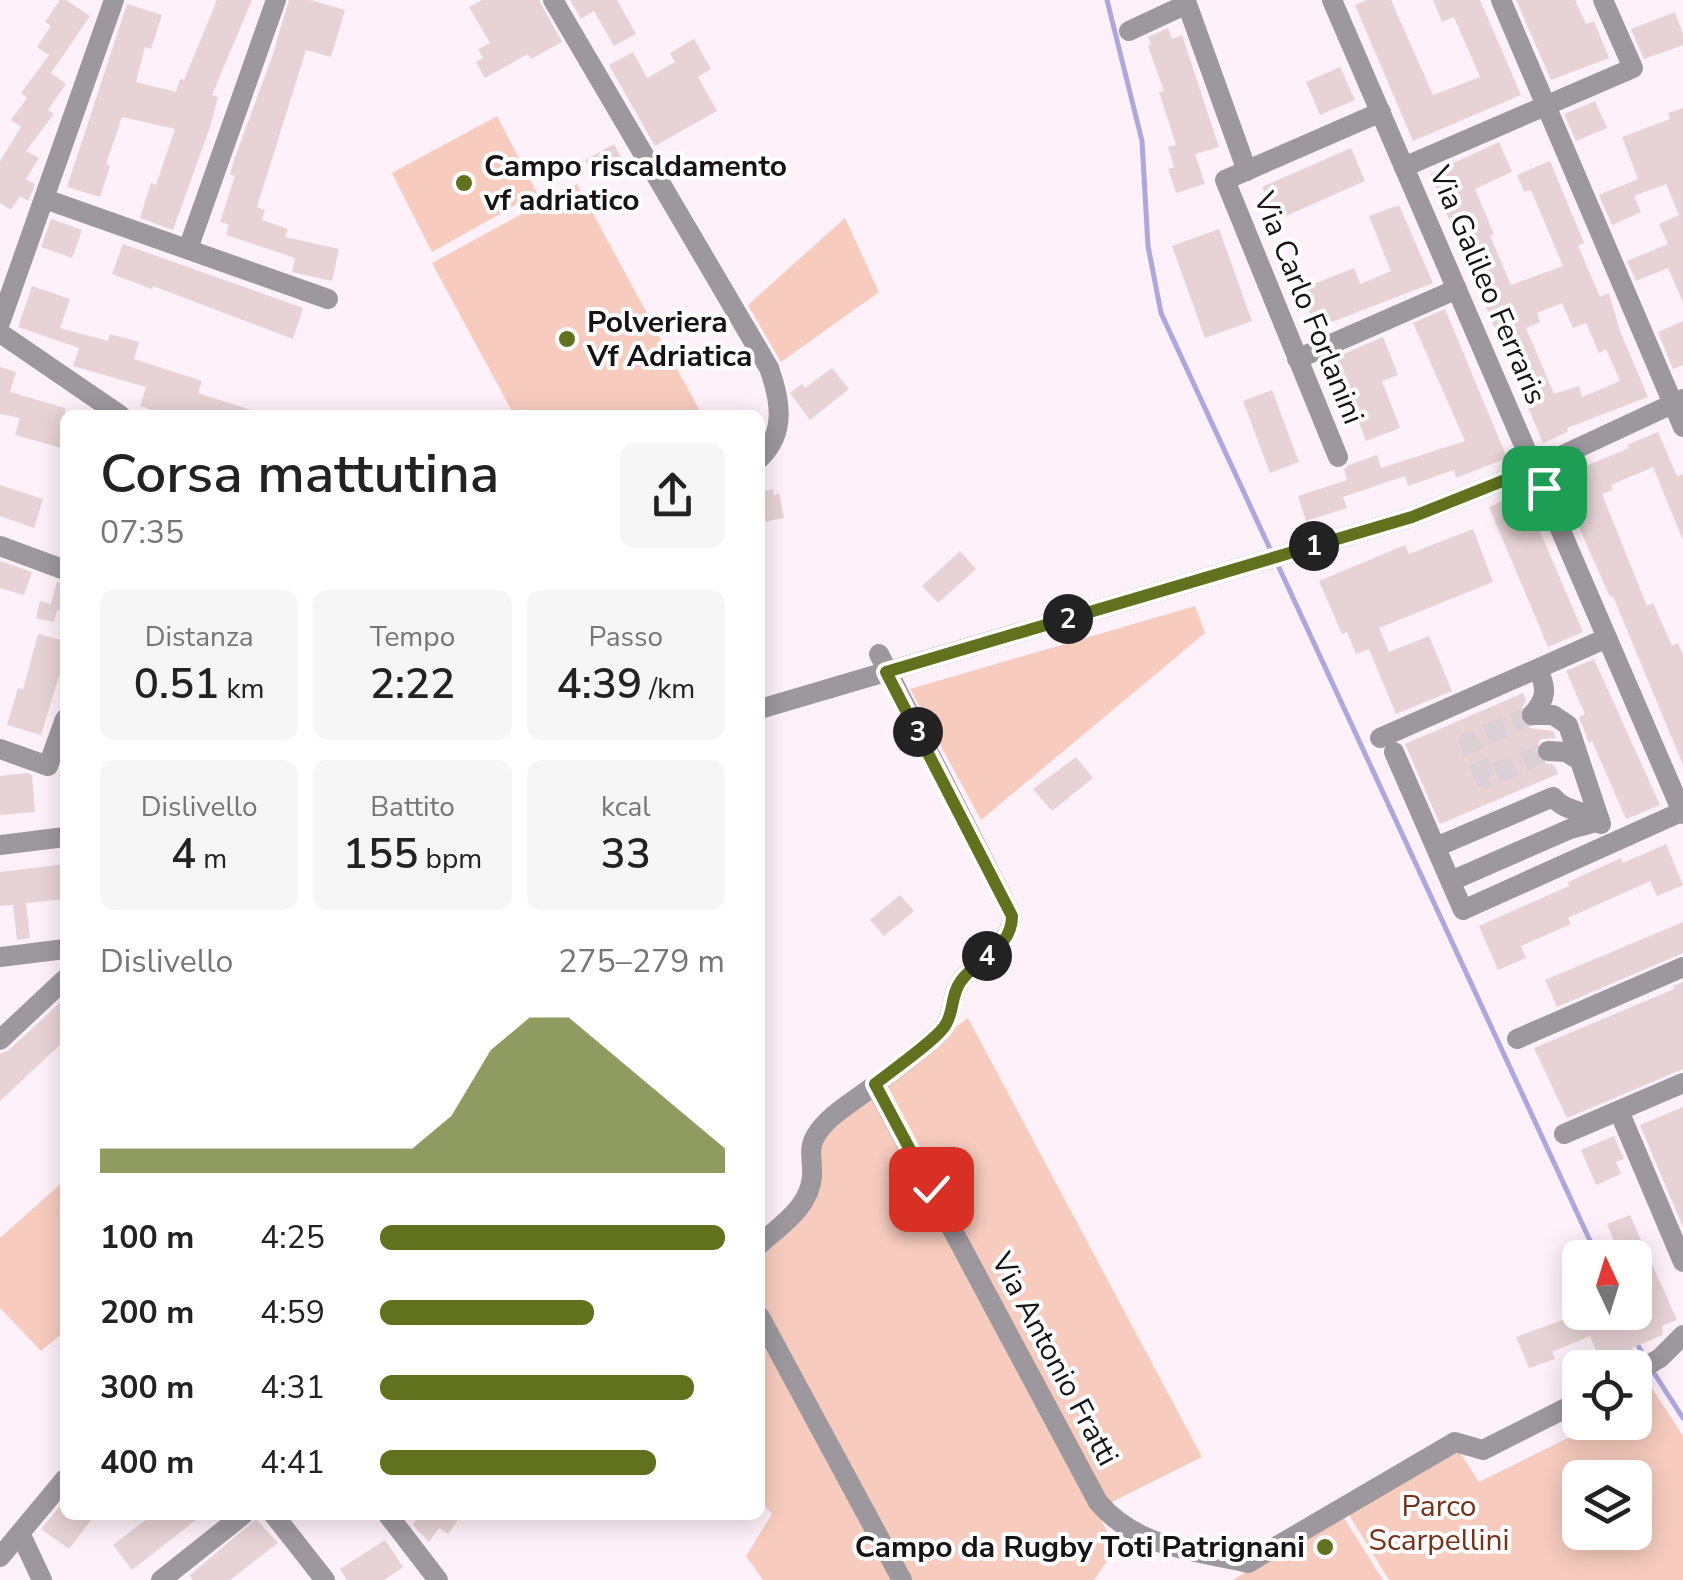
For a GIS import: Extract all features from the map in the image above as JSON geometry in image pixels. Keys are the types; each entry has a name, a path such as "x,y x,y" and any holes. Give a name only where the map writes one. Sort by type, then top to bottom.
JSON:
{"street":[{"path":"0,323 114,0"},
{"path":"188,249 276,0"},
{"path":"553,0 768,368 780,398 778,429 765,453"},
{"name":"Via Galileo Ferraris","path":"1332,0 1683,812"},
{"path":"1500,0 1678,401 1683,427"},
{"path":"1404,167 1633,68 1603,0"},
{"path":"1129,30 1187,4 1247,171 1381,112"},
{"name":"Via Carlo Forlanini","path":"1247,171 1225,180 1338,458"},
{"path":"45,199 328,300"},
{"path":"1298,359 1456,288"},
{"path":"0,333 113,410"},
{"path":"765,707 883,663 1257,564 1444,507 1678,401"},
{"path":"0,546 60,568"},
{"path":"1607,638 1387,745 1463,910 1683,812"},
{"path":"765,1240 795,1214 808,1196 812,1177 810,1146 817,1132 946,1025 954,992 964,976 1002,944 1012,929 1012,916 883,663"},
{"path":"1538,669 1546,685 1544,702 1532,714 1553,714 1568,726 1610,844"},
{"path":"0,749 48,766 60,733"},
{"path":"1548,751 1566,752 1579,760"},
{"path":"1436,847 1553,797 1561,807 1588,813 1600,821"},
{"path":"1450,881 1600,821"},
{"path":"0,845 60,838"},
{"path":"0,957 60,950"},
{"path":"1517,1038 1683,967"},
{"path":"0,1040 60,984"},
{"path":"1564,1134 1683,1083"},
{"name":"Via Antonio Fratti","path":"875,1084 1098,1502 1111,1518 1144,1540 1248,1563 1455,1442 1483,1450 1562,1410"},
{"path":"1619,1110 1683,1262"},
{"path":"765,1326 902,1580"},
{"path":"1652,1363 1683,1335"},
{"path":"0,1558 60,1486"},
{"path":"161,1580 237,1520"},
{"path":"278,1520 324,1580"},
{"path":"391,1520 432,1578"},
{"path":"21,1535 42,1580"}],"green space":[{"name":"Campo riscaldamento vf adriatico","path":"497,116 537,193 432,252 392,173"},
{"name":"Polveriera Vf Adriatica","path":"577,184 699,410 511,410 432,263"},
{"path":"845,218 879,292 781,362 748,305"},
{"path":"1195,606 1205,633 981,820 910,689"},
{"path":"968,1018 1202,1457 1108,1504 888,1097 886,1084 894,1074"},
{"path":"872,1093 1116,1548 1094,1580 909,1580 765,1314 765,1249 804,1214 820,1190 819,1137"},
{"path":"60,1184 60,1335 41,1351 0,1308 0,1238"},
{"path":"765,1340 896,1580 763,1580 746,1556 772,1514 765,1506"},
{"name":"Parco Scarpellini","path":"1652,1388 1683,1436 1683,1580 1389,1580 1346,1510 1457,1448 1479,1482 1564,1440 1652,1440"},
{"name":"Campo da Rugby Toti Patrignani","path":"1341,1513 1383,1580 1233,1580"}],"building":[{"path":"60,0 90,16 51,73 66,84 48,110 54,114 26,151 39,158 26,179 35,184 30,197 28,201 20,196 11,210 0,203 0,161 21,127 11,120 27,98 21,93 49,55 37,47 51,26 45,22"},
{"path":"217,0 252,0 212,95 218,97 210,127 173,230 140,218 175,129 122,117 100,197 67,187 127,4 162,15 151,49 145,47 136,82 176,92"},
{"path":"289,0 310,0 345,10 331,57 306,50 257,207 265,210 262,220 288,229 285,237 339,249 332,281 292,272 295,258 226,235 229,225 220,222 235,176 230,175 234,160"},
{"path":"482,0 539,0 562,42 531,59 528,54 485,78 476,62 483,58 478,49 490,43 469,7"},
{"path":"570,0 617,0 636,34 614,46 594,11 581,19"},
{"path":"1367,0 1391,0 1433,95 1480,77 1454,17 1442,22 1433,0 1480,0 1521,95 1413,141 1355,5"},
{"path":"1516,0 1575,0 1586,24 1594,21 1609,58 1551,80"},
{"path":"1675,12 1683,45 1644,59 1631,29"},
{"path":"1168,28 1172,39 1182,35 1219,147 1195,154 1205,184 1176,193 1168,169 1174,167 1168,147 1176,145 1159,92 1164,91 1148,46 1148,37"},
{"path":"694,39 711,69 698,77 717,111 655,146 609,65 633,52 647,78 675,62 670,53"},
{"path":"1340,67 1355,100 1320,115 1306,82"},
{"path":"1595,101 1607,128 1576,141 1564,114"},
{"path":"1683,108 1683,302 1668,268 1636,281 1627,261 1668,244 1659,224 1679,215 1666,184 1634,196 1641,212 1612,225 1599,195 1638,179 1622,137 1670,119 1668,113"},
{"path":"1499,142 1512,172 1475,189 1511,285 1563,266 1531,190 1524,192 1517,175 1550,161 1584,243 1578,246 1600,297 1609,293 1620,331 1648,397 1567,428 1568,432 1543,443 1430,174","holes":["1562,303 1573,328 1586,323 1599,353 1606,349 1620,381 1582,397 1579,386 1554,394 1526,328 1540,322 1537,313"]},
{"path":"614,144 623,161 595,177 585,160"},
{"path":"1351,148 1365,181 1277,220 1262,187"},
{"path":"1399,205 1433,283 1316,328 1301,289 1354,268 1360,284 1391,271 1369,216"},
{"path":"51,219 82,230 72,258 41,247"},
{"path":"1219,229 1252,321 1205,338 1172,246"},
{"path":"123,244 303,308 293,339 112,274"},
{"path":"32,286 70,299 60,328 108,341 110,334 139,342 134,359 202,381 198,393 251,410 152,410 140,406 146,387 73,366 79,348 18,327"},
{"path":"1445,309 1507,458 1456,478 1454,470 1408,486 1405,476 1343,497 1347,508 1306,521 1298,496 1347,480 1344,469 1349,465 1377,455 1381,468 1465,441 1413,323"},
{"path":"1683,321 1683,365 1673,369 1658,332"},
{"path":"1383,337 1398,375 1382,381 1400,428 1366,441 1348,394 1339,397 1325,362"},
{"path":"0,367 16,372 10,392 65,408 60,410 60,448 15,435 20,418 0,414"},
{"path":"832,368 849,389 810,420 790,393 802,384 805,388"},
{"path":"1272,390 1299,462 1270,473 1243,401"},
{"path":"1658,432 1677,476 1683,474 1683,540 1653,467 1611,485 1613,490 1602,494 1647,606 1653,603 1672,646 1678,643 1683,655 1683,765 1613,596 1610,597 1557,478"},
{"path":"0,485 43,499 34,528 0,516"},
{"path":"773,489 774,495 779,493 784,518 765,522 765,491"},
{"path":"1523,492 1583,632 1548,647 1489,507"},
{"path":"1473,529 1493,582 1379,628 1389,652 1429,636 1452,691 1396,714 1369,649 1356,654 1347,632 1342,634 1319,581 1405,545 1409,554"},
{"path":"960,551 976,569 938,603 922,586"},
{"path":"0,561 32,572 24,595 0,588"},
{"path":"60,582 60,611 54,622 36,618 40,601 51,604"},
{"path":"38,634 60,640 60,676 41,735 7,725 18,688 23,690"},
{"path":"1594,659 1660,805 1626,819 1592,741 1589,743 1579,717 1585,714 1566,671"},
{"path":"1523,693 1526,701 1519,712 1520,721 1529,728 1553,731 1556,738 1541,739 1534,751 1540,762 1554,765 1558,774 1440,824 1405,744"},
{"path":"1076,757 1093,778 1052,811 1033,789"},
{"path":"32,775 35,812 0,815 0,776"},
{"path":"1666,844 1683,885 1657,896 1650,881 1568,918 1571,924 1521,946 1526,958 1498,970 1479,926 1621,858 1623,863"},
{"path":"60,865 60,900 26,903 30,938 17,940 13,905 0,906 0,872"},
{"path":"900,895 914,911 884,936 870,920"},
{"path":"1683,922 1683,953 1557,1007 1545,980"},
{"path":"1683,982 1683,1069 1567,1118 1534,1048"},
{"path":"60,1003 60,1045 0,1101 0,1054"},
{"path":"1683,1107 1683,1227 1640,1125"},
{"path":"1614,1136 1624,1159 1616,1162 1621,1174 1596,1185 1581,1150"},
{"path":"1630,1215 1641,1240 1614,1240 1607,1224"},
{"path":"1652,1264 1677,1320 1662,1326 1663,1335 1633,1350 1596,1350 1590,1336 1552,1352 1555,1359 1529,1368 1516,1337 1562,1320 1562,1330 1652,1330"},
{"path":"60,1506 60,1520 91,1520 69,1549 41,1529"},
{"path":"146,1520 196,1520 132,1570 113,1545"},
{"path":"255,1520 278,1543 230,1580 193,1580 190,1575"},
{"path":"416,1520 458,1520 448,1534 439,1528 429,1542 413,1525"},
{"path":"385,1540 403,1567 384,1580 347,1580 340,1569"}],"waterway":[{"path":"1107,0 1142,141 1148,246 1161,313 1271,551"},
{"path":"1276,561 1590,1240"},
{"path":"1635,1339 1640,1350"},
{"path":"1652,1370 1683,1418"}],"tunnel":[{"path":"1532,715 1469,742 1485,778 1548,751"}],"place":[{"name":"Campo riscaldamento vf adriatico","path":"464,183"},
{"name":"Polveriera Vf Adriatica","path":"567,339"},
{"name":"Campo da Rugby Toti Patrignani","path":"1325,1547"}],"route":[{"path":"931,1189 875,1084 946,1025 954,992 964,976 1002,944 1012,929 1012,916 886,672 1444,507 1535,468 1544,488"}]}
